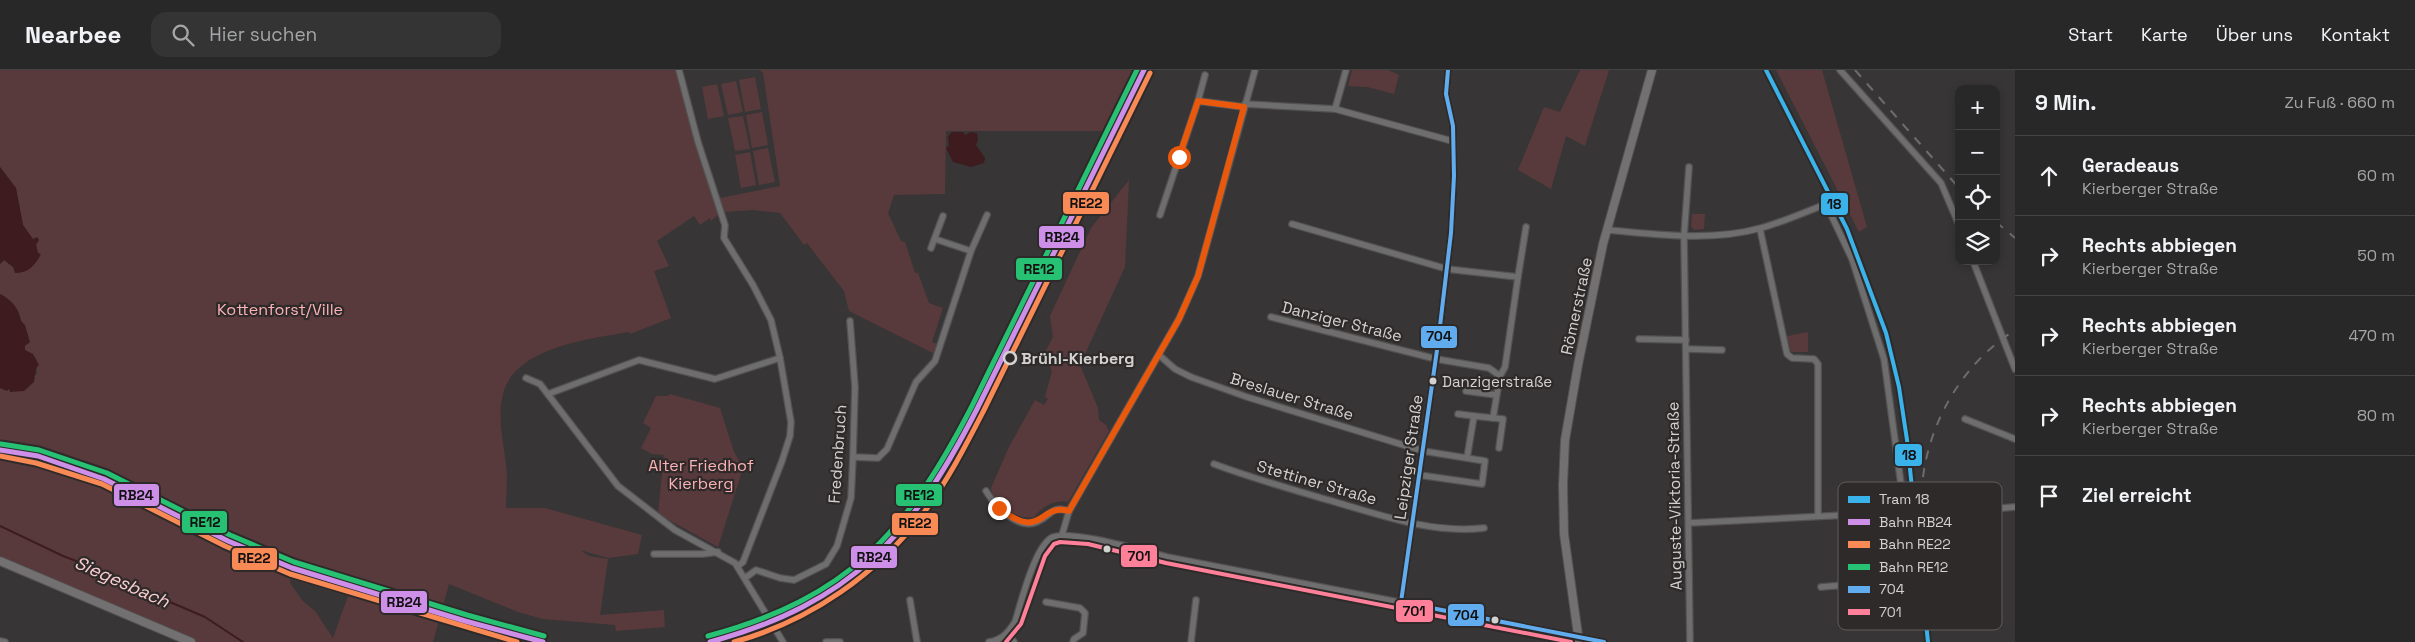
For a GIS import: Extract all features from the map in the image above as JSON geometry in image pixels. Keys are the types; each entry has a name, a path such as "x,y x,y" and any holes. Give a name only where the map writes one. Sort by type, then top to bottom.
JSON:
{"main road":[{"name":"Römerstraße","path":"1579,639 1564,534 1563,455 1578,365 1607,230 1652,70"},
{"path":"0,561 191,642"}],"street":[{"path":"679,70 698,142 725,225 724,238 753,285 771,320 780,358 791,422 790,436 743,562 738,566"},
{"path":"1062,535 1069,511 1179,319 1198,276 1255,70"},
{"path":"1335,109 1346,70"},
{"name":"Leipziger Straße","path":"1401,602 1447,269 1453,197 1452,126 1446,94 1448,70"},
{"path":"1840,70 1941,183 1957,220"},
{"path":"1160,215 1205,75"},
{"path":"1198,101 1244,106 1335,109 1452,142"},
{"name":"Auguste-Viktoria-Straße","path":"1688,167 1684,236 1690,642"},
{"path":"1607,230 1684,236 1760,229 1826,204 1852,259 1884,360 1902,482"},
{"path":"853,457 878,458 887,449 916,382 935,361 971,251 986,215"},
{"path":"931,248 943,216"},
{"path":"1292,224 1447,269 1518,277"},
{"path":"1493,418 1500,376 1505,367 1526,227"},
{"path":"1760,229 1787,354 1792,358 1814,359 1818,364 1818,516"},
{"path":"935,239 971,251"},
{"path":"1974,265 2015,369"},
{"name":"Danziger Straße","path":"1270,317 1436,359 1488,368 1500,376"},
{"name":"Fredenbruch","path":"745,578 756,570 780,578 794,580 826,564 837,546 851,498 855,387 850,321"},
{"path":"1639,339 1686,340"},
{"path":"1686,349 1722,350"},
{"name":"Breslauer Straße","path":"1159,355 1175,369 1247,398 1423,451 1485,461 1482,484 1419,475"},
{"path":"548,394 639,360 715,379 780,358"},
{"path":"526,378 540,384 618,486 675,530 718,552 738,566 783,642"},
{"path":"1466,391 1496,395"},
{"path":"1458,414 1504,419 1499,448"},
{"path":"1467,458 1474,416"},
{"path":"1965,419 2015,439"},
{"name":"Stettiner Straße","path":"1214,464 1250,477 1413,523 1461,529 1484,528"},
{"path":"986,491 999,508 1022,522 1038,521 1052,510 1058,508 1069,511"},
{"path":"2002,507 2015,506"},
{"path":"1689,523 1838,515"},
{"path":"988,642 1008,634 1015,622 1027,583 1045,543 1056,536 1062,535 1106,542 1579,639 1604,642"},
{"path":"654,554 703,554 718,552"},
{"path":"1821,588 1838,586"},
{"path":"910,600 917,642"},
{"path":"1191,642 1196,600"},
{"path":"1046,602 1080,608 1085,613 1083,633 1074,639 1073,642"},
{"path":"1008,634 1014,642"},
{"path":"0,641 5,642"},
{"path":"826,642 840,642"}],"green space":[{"name":"Kottenforst/Ville","path":"0,70 677,70 718,215 711,221 710,218 700,225 694,216 657,241 669,266 654,271 671,318 630,334 629,332 575,342 538,356 522,365 510,378 501,404 502,436 507,477 506,508 545,508 642,535 638,554 608,558 580,550 589,556 608,559 600,615 664,610 665,627 616,631 615,625 543,619 518,612 449,584 433,642 191,642 0,557 0,388 9,389 37,374 36,358 25,350 22,325 17,311 8,299 0,294 0,264 4,260 13,267 38,253 36,245 23,225 16,188 0,167","holes":["290,579 348,596 333,638 315,611 302,600 290,583"]},
{"path":"760,70 1134,70 1108,131 946,131 945,194 894,195 888,213 901,241 905,242 915,273 918,273 929,303 943,308 932,342 937,344 933,353 849,311 844,291 807,243 804,245 780,213 753,210 724,212 720,198 780,186 763,73"},
{"path":"1352,70 1388,70 1399,75 1394,94 1367,87 1348,86"},
{"path":"1580,70 1609,70 1585,146 1566,136 1551,189 1518,170 1544,107 1560,112"},
{"path":"1776,70 1822,70 1867,227 1859,232"},
{"path":"755,77 761,109 745,112 739,80"},
{"path":"736,81 743,112 728,115 721,84"},
{"path":"717,84 724,116 708,119 702,87"},
{"path":"762,112 768,145 752,148 746,115"},
{"path":"743,116 750,149 735,151 728,118"},
{"path":"768,148 775,182 759,185 753,151"},
{"path":"750,152 756,185 741,188 735,155"},
{"path":"1129,180 1125,267 1080,365 1098,408 1099,420 1106,425 1109,431 1068,502 1063,501 1049,505 1034,517 1028,518 1014,514 996,500 991,488 1009,447 1035,400 1044,405 1048,399 1045,397 1052,371 1044,354 1053,337 1050,316 1091,228"},
{"path":"1692,214 1705,214 1704,229 1694,230 1691,226"},
{"path":"1808,332 1808,352 1791,352 1787,336"},
{"name":"Alter Friedhof Kierberg","path":"670,394 720,408 734,452 743,468 718,547 658,514 664,455 652,454 641,448 651,428 643,423 656,396 668,396"}],"shaded area":[{"path":"952,132 963,132 965,135 971,132 977,133 978,140 976,145 985,158 984,163 971,167 953,162 946,148 949,146 948,136"},
{"path":"0,167 16,188 23,225 33,239 37,237 39,240 36,245 38,253 41,254 39,258 31,268 20,273 15,273 13,267 4,260 0,264"},
{"path":"0,294 12,302 16,308 21,321 25,325 30,342 25,346 25,350 33,354 39,365 36,368 34,382 24,391 10,392 9,389 7,391 0,388"}],"waterway":[{"name":"Siegesbach","path":"0,526 63,556 113,575 116,582 156,596 205,617 243,642"}],"railway":[{"path":"1855,70 1955,183"},
{"path":"2000,225 2015,238"},
{"path":"1922,482 1927,455 1934,433 1953,393 1981,358 2015,330"}],"tram line":[{"name":"18","path":"1766,70 1847,229 1886,333 1899,387 1911,482"},
{"name":"18","path":"1927,630 1928,642"}],"rail line":[{"name":"RE12","path":"708,636 757,620 800,602 836,580 869,554 897,524 923,490 948,451 972,406 1137,70"},
{"name":"RB24","path":"710,642 760,626 802,607 840,585 872,558 901,528 928,493 953,454 977,409 1144,70"},
{"name":"RE22","path":"734,642 789,622 840,592 864,575 886,555 925,511 949,475 983,412 1150,73"},
{"name":"RE12","path":"1,444 39,450 107,473 230,535 294,562 467,615 544,636"},
{"name":"RB24","path":"0,450 38,456 104,479 228,541 292,568 465,621 543,642"},
{"name":"RE22","path":"0,456 36,463 102,484 225,546 290,574 517,642"}],"transit line":[{"name":"704","path":"1401,602 1438,343 1451,233 1454,176 1453,126 1446,94 1448,70"},
{"name":"701","path":"1006,642 1021,624 1045,556 1054,544 1060,542 1088,544 1166,563 1571,642"},
{"name":"704","path":"1401,602 1604,642"}],"place":[{"name":"Brühl-Kierberg","path":"1010,358"},
{"name":"Danzigerstraße","path":"1433,381"}],"route":[{"path":"999,508 1017,520 1028,523 1034,523 1043,519 1052,510 1058,508 1069,511 1179,319 1198,276 1244,107 1198,101 1179,157"}]}
